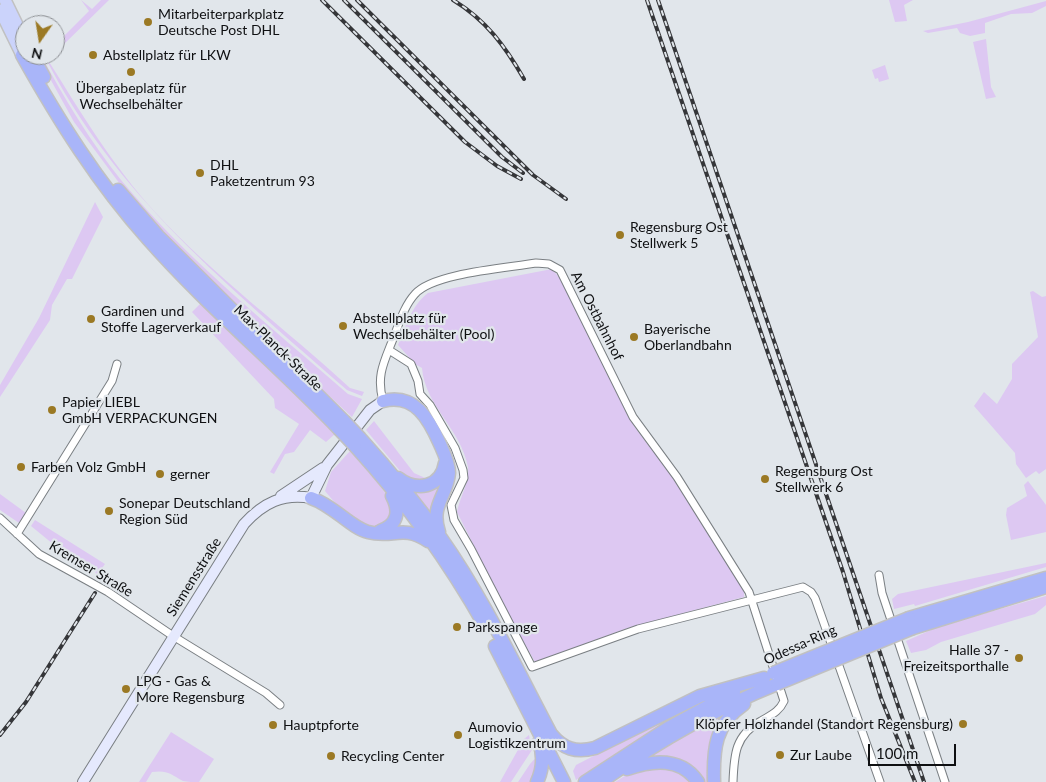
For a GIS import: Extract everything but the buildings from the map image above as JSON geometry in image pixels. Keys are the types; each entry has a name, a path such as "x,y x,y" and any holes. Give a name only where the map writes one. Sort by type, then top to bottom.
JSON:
{"highway":[{"name":"Max-Planck-Straße","path":"32,65 76,147 122,210 184,277 342,425 387,475 471,584 517,669"},
{"path":"312,498 337,510 366,532 373,534 408,531 437,541 436,514 438,500 449,473 445,455 428,419 419,408 410,402 397,399 383,401"},
{"path":"387,475 412,486 427,486 440,477 445,455"},
{"path":"373,534 392,524 397,516 396,504 387,475"},
{"name":"Max-Planck-Straße","path":"437,541 529,713"},
{"name":"Odessa-Ring","path":"595,780 668,728 771,680 911,623 1046,578"},
{"name":"Odessa-Ring","path":"911,623 1046,588"},
{"path":"517,669 551,734 564,746 582,751 609,741 700,696 771,680"},
{"path":"517,669 571,782"},
{"path":"714,782 715,743 723,724 738,708 771,680"},
{"name":"Odessa-Ring","path":"595,780 771,680"},
{"path":"529,713 543,753 537,782"},
{"path":"529,713 564,782"},
{"path":"595,780 640,764 659,761 678,765 698,782"}],"main road":[{"path":"5,0 15,20"},
{"name":"Max-Planck-Straße","path":"0,10 15,35"}],"street":[{"name":"Am Ostbahnhof","path":"383,401 379,377 389,350 409,302 428,283 444,278 536,263 556,267 562,274 634,417 677,477 749,592 752,600 784,701 774,714 741,736 734,757 734,782"},
{"path":"389,350 411,364 418,381 420,394 430,404 455,448 464,470 464,478 451,505 454,520 532,666 638,629 803,587 811,592 880,782"},
{"path":"17,534 112,381 117,364"},
{"path":"312,498 316,485 327,465 370,410 383,401"},
{"path":"276,500 327,465"},
{"name":"Siemensstraße","path":"82,782 244,524 256,511 276,500 294,496 312,498"},
{"name":"Kremser Straße","path":"0,518 50,561 108,592 173,636"},
{"path":"879,575 882,593 945,782"},
{"name":"Siemensstraße","path":"173,636 266,693 280,705"}],"shaded area":[{"path":"81,0 92,9 101,0 109,0 65,43 65,35 89,11"},
{"path":"889,0 913,0 904,5 907,21 895,22"},
{"path":"1046,1 1046,6 1032,13 1011,14 985,23 985,33 970,36 960,33 957,28 928,33 923,31 968,22"},
{"path":"986,39 991,87 996,97 986,99 973,42"},
{"path":"43,65 47,65 88,135 121,180 173,238 259,318 348,394 362,399 352,417 288,358 134,203 74,122"},
{"path":"50,65 111,158 151,208 105,152 72,105"},
{"path":"885,65 889,79 879,82 878,78 875,79 872,70"},
{"path":"95,202 103,217 72,279 67,279 52,305 50,320 0,397 0,385 39,318"},
{"path":"162,219 201,258 350,388 364,392 362,396 347,390 261,314 178,237"},
{"path":"552,269 563,282 634,426 673,478 744,591 744,597 628,628 535,662 509,616 457,512 468,472 464,453 429,394 422,368 415,364 398,345 413,310 428,293"},
{"path":"1033,291 1042,297 1046,296 1046,469 1039,474 1036,471 1026,478 1016,464 1015,453 974,406 984,392 997,404 1012,379 1012,364 1038,337 1030,292"},
{"path":"202,302 335,434 326,442 310,430 294,452 285,454 274,474 270,472 299,424 275,408 274,399 192,312"},
{"path":"374,421 414,473 432,481 427,484 406,478 366,430"},
{"path":"350,451 361,461 392,502 391,519 381,525 370,526 356,519 335,503 325,491 331,472"},
{"path":"444,473 432,517 412,490"},
{"path":"1028,481 1046,505 1046,532 1011,540 1006,515 1007,508 1027,496 1024,485"},
{"path":"0,494 26,513 19,523 0,510"},
{"path":"35,520 105,564 97,575 91,565 53,544 31,526"},
{"path":"1046,563 1046,567 915,606 914,604 894,609 892,599 898,594"},
{"path":"1046,596 1046,605 1035,614 941,642 926,650 911,653 906,641 940,626"},
{"path":"704,699 707,702 576,780 573,771 576,765"},
{"path":"723,713 711,782 702,782 647,757"},
{"path":"171,732 214,759 199,782 183,781 169,773 152,772 146,782 139,782"},
{"path":"529,735 532,750 511,782 500,782 524,739"},
{"path":"540,753 532,782 518,782 530,764"},
{"path":"674,767 694,782 615,782 636,769"}],"railway":[{"path":"322,0 465,142 497,166 521,179"},
{"path":"344,0 502,157 523,173"},
{"path":"357,0 533,175 566,199"},
{"path":"453,0 475,16 494,35 524,79"},
{"path":"647,0 843,572 881,698 915,782"},
{"path":"658,0 924,782"},
{"path":"0,735 26,702 95,593"}],"place":[{"name":"Mitarbeiterparkplatz Deutsche Post DHL","path":"148,22"},
{"name":"Abstellplatz für LKW","path":"93,55"},
{"name":"Übergabeplatz für Wechselbehälter","path":"131,72"},
{"name":"DHL Paketzentrum 93","path":"200,173"},
{"name":"Regensburg Ost Stellwerk 5","path":"620,235"},
{"name":"Gardinen und Stoffe Lagerverkauf","path":"91,319"},
{"name":"Abstellplatz für Wechselbehälter (Pool)","path":"343,326"},
{"name":"Bayerische Oberlandbahn","path":"634,337"},
{"name":"Papier LIEBL GmbH VERPACKUNGEN","path":"52,410"},
{"name":"Farben Volz GmbH","path":"21,467"},
{"name":"gerner","path":"160,474"},
{"name":"Regensburg Ost Stellwerk 6","path":"765,479"},
{"name":"Sonepar Deutschland Region Süd","path":"109,511"},
{"name":"Parkspange","path":"457,627"},
{"name":"Halle 37 - Freizeitsporthalle","path":"1019,658"},
{"name":"LPG - Gas & More Regensburg","path":"126,689"},
{"name":"Klöpfer Holzhandel (Standort Regensburg)","path":"963,724"},
{"name":"Hauptpforte","path":"273,725"},
{"name":"Aumovio Logistikzentrum","path":"458,735"},
{"name":"Zur Laube","path":"780,755"},
{"name":"Recycling Center","path":"331,756"}]}
